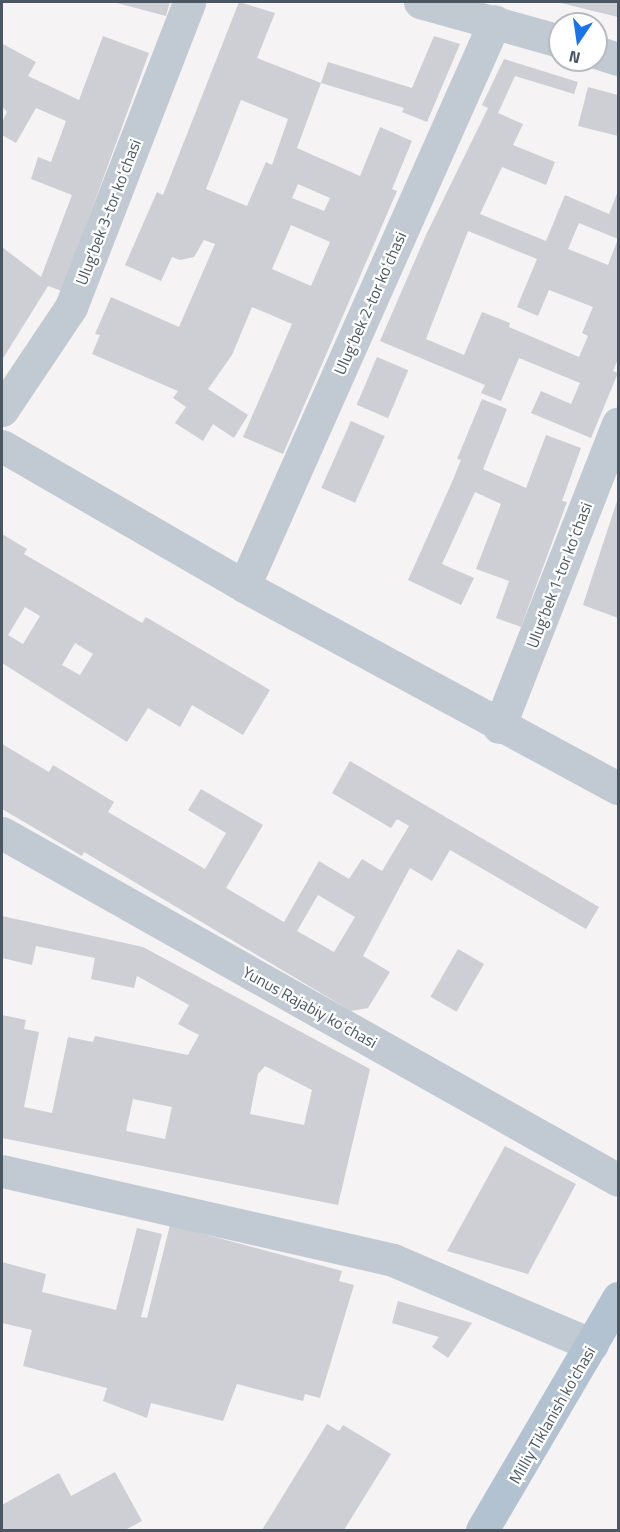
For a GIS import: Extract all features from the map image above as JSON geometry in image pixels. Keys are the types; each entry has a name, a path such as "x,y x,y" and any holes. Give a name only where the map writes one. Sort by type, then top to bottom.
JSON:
{"main road":[{"name":"Milliy Tiklanish ko'chasi","path":"482,1530 618,1298"}],"street":[{"name":"Ulug‘bek 3-tor koʻchasi","path":"2,410 70,307 189,2"},
{"path":"420,2 548,37"},
{"name":"Ulug‘bek 2-tor koʻchasi","path":"244,586 495,21"},
{"name":"Ulug‘bek 1-tor koʻchasi","path":"499,727 618,423"},
{"path":"2,446 244,586 499,727 618,788"},
{"name":"Yunus Rajabiy koʻchasi","path":"2,833 35,854 618,1180"},
{"path":"2,858 35,854"},
{"path":"2,1171 393,1260 592,1345"}],"building":[{"path":"113,2 170,2 166,16"},
{"path":"239,2 275,13 257,58 321,83 297,148 360,176 380,127 412,141 392,189 397,191 283,454 243,437 292,324 252,307 232,355 208,389 248,415 234,438 213,424 203,441 175,423 186,407 173,398 178,391 92,354 100,335 95,334 111,297 179,327 215,244 204,240 194,257 180,260 172,257 161,281 125,265 157,192 163,195","holes":["241,100 288,119 272,165 266,162 247,206 206,189","298,184 330,198 324,211 292,198","291,225 330,242 311,286 272,269"]},
{"path":"557,2 618,2 618,17 608,15 608,12 593,11"},
{"path":"103,36 149,53 62,291 48,286 2,360 2,247 41,277 72,195 31,179 38,157 51,162 66,121 36,108 16,143 2,135 2,122 7,112 2,106 2,47 3,44 36,62 28,76 79,100"},
{"path":"434,36 460,44 427,122 402,112 404,108 321,83 328,62 412,88"},
{"path":"504,59 578,82 574,94 515,76 498,113 523,124 513,145 555,162 546,185 502,167 480,214 546,241 565,195 609,214 618,191 618,239 618,359 613,371 618,373 591,438 531,413 541,391 571,404 580,383 519,358 501,401 481,393 485,385 380,341 426,235 488,108 482,105","holes":["579,223 618,239 608,265 568,249","468,231 537,259 517,307 538,316 549,290 593,307 582,333 588,336 579,357 509,327 510,323 482,312 464,355 426,339"]},
{"path":"588,87 618,95 618,136 578,126"},
{"path":"377,357 408,370 388,418 357,405"},
{"path":"482,399 507,409 483,469 526,488 546,435 581,448 562,501 567,502 521,627 496,618 509,581 476,569 501,504 475,492 442,564 474,578 461,605 408,580 461,460 457,459"},
{"path":"351,421 385,436 355,503 321,488"},
{"path":"618,498 618,618 583,605"},
{"path":"2,534 27,549 24,554 142,623 146,617 270,690 243,735 192,705 180,727 148,708 127,742 2,663","holes":["25,607 40,616 23,644 8,635","75,643 93,654 80,675 62,665"]},
{"path":"2,744 49,772 53,765 114,802 108,812 205,869 226,833 188,810 201,789 263,825 226,888 284,922 319,861 349,879 362,859 382,871 409,826 397,819 391,828 332,793 350,761 599,907 586,929 450,850 432,881 410,868 363,956 390,972 368,1008 351,1011 84,852 82,856 2,809","holes":["318,895 355,917 334,952 297,931"]},
{"path":"2,916 143,947 370,1069 338,1205 2,1138 2,1015 26,1020 24,1029 39,1032 24,1107 52,1113 68,1037 93,1042 95,1036 188,1055 199,1035 178,1024 189,1005 137,976 134,988 91,979 95,958 36,946 32,965 2,958","holes":["265,1066 312,1090 304,1125 250,1114 258,1074","133,1099 172,1107 165,1139 126,1131"]},
{"path":"458,949 484,964 456,1012 430,997"},
{"path":"505,1146 576,1184 528,1274 447,1251"},
{"path":"170,1225 342,1271 339,1281 354,1285 320,1398 305,1394 303,1401 237,1384 223,1421 151,1403 147,1418 103,1401 107,1388 23,1366 32,1330 2,1323 2,1262 46,1274 42,1292 116,1310 137,1228 162,1234 141,1317 147,1318"},
{"path":"398,1301 472,1323 448,1358 432,1347 439,1337 392,1323"},
{"path":"327,1424 339,1431 343,1425 391,1454 344,1530 262,1530"},
{"path":"115,1472 142,1521 125,1530 2,1530 2,1505 59,1473 71,1496"}]}
